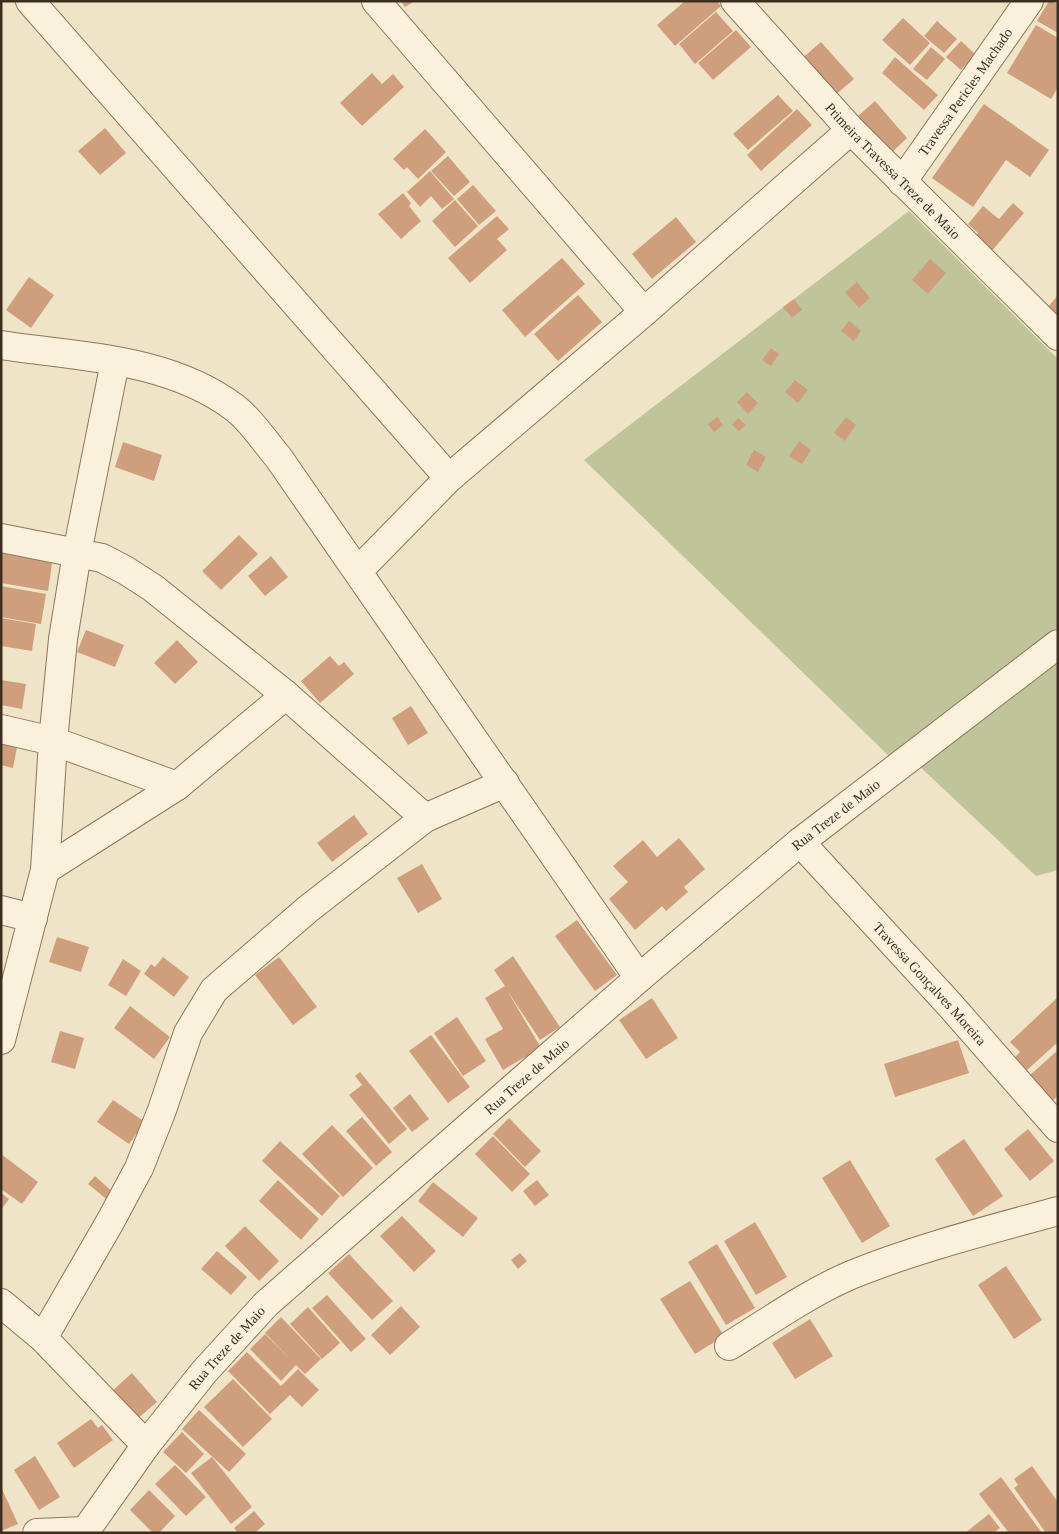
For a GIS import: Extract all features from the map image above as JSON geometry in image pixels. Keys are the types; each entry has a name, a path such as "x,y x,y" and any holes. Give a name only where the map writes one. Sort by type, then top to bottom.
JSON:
{"street":[{"path":"30,1 449,478"},
{"path":"376,1 644,312"},
{"name":"Primeira Travessa Treze de Maio","path":"735,1 850,130 1058,336"},
{"name":"Travessa Pericles Machado","path":"902,182 1029,1"},
{"path":"358,571 449,478 644,312 850,130"},
{"path":"1,345 161,370 202,387 237,409 278,457 639,978"},
{"path":"1,1040 46,870 53,741 63,639 77,553 115,362"},
{"path":"1,538 102,558 139,579 286,695 425,818"},
{"name":"Rua Treze de Maio","path":"37,1533 85,1532 146,1445 204,1372 266,1304 639,978 800,842 1058,644"},
{"path":"46,870 177,786 286,695"},
{"path":"1,729 53,741 177,786"},
{"path":"43,1338 139,1168 162,1110 188,1034 214,990 308,909 425,818 505,783"},
{"name":"Travessa Gonçalves Moreira","path":"800,842 950,1005 1058,1128"},
{"path":"1,910 34,918"},
{"path":"729,1346 786,1310 849,1276 991,1229 1058,1211"},
{"path":"1,1303 43,1338 146,1445"}],"green space":[{"path":"909,211 1058,359 1058,627 894,761 584,460"},
{"path":"1058,662 1058,870 1036,876 917,764"}],"building":[{"path":"401,1 415,1 405,7"},
{"path":"685,1 717,1 721,6 675,46 657,25"},
{"path":"1049,1 1058,4 1058,33 1037,21"},
{"path":"716,12 733,31 695,64 679,44"},
{"path":"903,18 930,43 910,65 882,40"},
{"path":"937,21 957,39 944,53 924,36"},
{"path":"1036,25 1058,38 1058,87 1051,99 1007,73"},
{"path":"736,30 751,47 713,80 698,63"},
{"path":"961,41 975,54 961,70 946,57"},
{"path":"821,42 854,79 833,97 800,60"},
{"path":"931,47 945,59 927,80 913,69"},
{"path":"895,57 938,95 924,110 882,73"},
{"path":"372,73 382,84 393,74 404,87 362,126 340,103"},
{"path":"778,95 793,111 748,150 733,134"},
{"path":"875,101 907,138 889,155 857,117"},
{"path":"984,104 1049,150 1030,177 1006,160 973,207 932,178"},
{"path":"797,109 812,125 761,171 747,155"},
{"path":"105,128 126,153 100,175 78,151"},
{"path":"425,129 446,152 418,179 407,167 404,170 393,159"},
{"path":"448,156 470,182 454,196 431,171"},
{"path":"430,171 454,199 442,209 431,196 420,207 407,192"},
{"path":"473,185 496,211 479,225 457,199"},
{"path":"403,193 411,203 409,206 421,221 401,239 378,214"},
{"path":"455,200 478,226 455,247 432,221"},
{"path":"1013,203 1024,213 990,253 973,239 978,233 968,224 983,206 999,219"},
{"path":"497,216 509,229 497,239 507,250 470,283 448,258"},
{"path":"676,217 696,242 652,279 632,254"},
{"path":"562,258 585,284 525,337 502,310"},
{"path":"930,259 946,273 928,294 912,280"},
{"path":"29,277 54,295 31,328 6,310"},
{"path":"857,282 870,298 859,308 845,292"},
{"path":"578,295 602,322 558,361 534,334"},
{"path":"1058,295 1058,315 1048,307"},
{"path":"794,299 802,310 792,318 783,307"},
{"path":"849,321 861,331 854,341 841,331"},
{"path":"771,348 779,354 771,366 762,360"},
{"path":"795,380 808,390 798,403 785,392"},
{"path":"747,392 758,403 748,414 737,402"},
{"path":"717,417 723,425 714,432 708,424"},
{"path":"846,417 856,425 845,441 834,433"},
{"path":"738,418 746,425 739,431 732,425"},
{"path":"799,441 811,450 802,464 789,456"},
{"path":"123,442 162,455 154,481 115,467"},
{"path":"754,450 766,457 758,472 746,465"},
{"path":"239,535 258,554 221,590 202,571"},
{"path":"1,550 53,557 48,591 1,583"},
{"path":"271,556 288,577 265,596 248,576"},
{"path":"1,586 46,594 41,624 1,617"},
{"path":"1,618 36,624 32,651 1,646"},
{"path":"86,630 124,645 115,667 77,652"},
{"path":"177,640 198,662 175,684 154,663"},
{"path":"330,656 339,666 344,662 354,674 320,703 301,681"},
{"path":"1,680 26,684 22,709 1,705"},
{"path":"411,706 428,733 408,745 392,718"},
{"path":"1,739 18,742 13,768 1,765"},
{"path":"354,815 368,834 332,862 317,843"},
{"path":"679,838 705,869 684,887 688,892 666,911 662,906 635,930 609,899 628,882 613,866 643,840 657,857"},
{"path":"422,864 442,899 418,913 397,878"},
{"path":"577,920 617,975 595,991 555,936"},
{"path":"57,937 89,947 81,972 49,962"},
{"path":"513,956 560,1027 540,1040 507,990 541,1048 503,1070 485,1039 503,1029 485,998 505,986 494,970"},
{"path":"163,957 189,977 174,997 144,974 151,964 155,967"},
{"path":"279,957 317,1007 293,1025 255,975"},
{"path":"123,959 141,971 126,996 108,985"},
{"path":"1058,997 1058,1042 1027,1070 1015,1057 1020,1052 1010,1042"},
{"path":"652,998 678,1038 646,1059 619,1020"},
{"path":"130,1006 170,1037 154,1059 114,1028"},
{"path":"457,1017 486,1061 463,1076 434,1033"},
{"path":"60,1031 84,1038 75,1069 51,1062"},
{"path":"431,1035 470,1087 448,1103 409,1051"},
{"path":"958,1040 969,1073 895,1097 884,1064"},
{"path":"1058,1050 1058,1096 1052,1101 1029,1076"},
{"path":"360,1072 407,1129 389,1144 349,1095 362,1085 355,1076"},
{"path":"410,1094 429,1119 412,1132 393,1108"},
{"path":"113,1100 145,1122 129,1144 97,1122"},
{"path":"362,1117 392,1152 376,1166 346,1131"},
{"path":"509,1118 541,1151 525,1167 493,1134"},
{"path":"332,1125 373,1168 343,1197 302,1154"},
{"path":"1028,1129 1054,1161 1030,1181 1004,1149"},
{"path":"493,1136 530,1174 512,1192 475,1154"},
{"path":"964,1139 1003,1196 973,1216 935,1159"},
{"path":"280,1141 340,1196 322,1216 262,1161"},
{"path":"1,1154 38,1182 22,1204 1,1189"},
{"path":"850,1160 890,1226 862,1243 822,1178"},
{"path":"95,1176 116,1195 110,1202 88,1184"},
{"path":"278,1180 319,1219 301,1240 259,1201"},
{"path":"537,1180 549,1195 535,1206 523,1191"},
{"path":"433,1182 478,1218 463,1237 418,1201"},
{"path":"1,1193 9,1199 1,1210"},
{"path":"402,1216 436,1251 414,1272 380,1236"},
{"path":"755,1222 787,1277 756,1295 724,1241"},
{"path":"245,1226 279,1261 259,1281 225,1246"},
{"path":"717,1244 755,1308 726,1325 688,1262"},
{"path":"217,1251 247,1277 231,1295 201,1269"},
{"path":"520,1253 527,1261 518,1269 511,1260"},
{"path":"349,1254 393,1301 372,1320 328,1273"},
{"path":"1006,1266 1042,1320 1014,1339 978,1285"},
{"path":"690,1281 724,1336 695,1354 660,1299"},
{"path":"327,1295 366,1339 351,1352 312,1308"},
{"path":"401,1306 420,1327 390,1355 371,1335"},
{"path":"308,1307 340,1343 322,1359 290,1324"},
{"path":"281,1317 321,1359 305,1374 296,1365 281,1381 250,1349 265,1334 290,1359 265,1333"},
{"path":"810,1319 833,1356 795,1379 772,1343"},
{"path":"247,1352 281,1386 298,1369 319,1390 302,1407 290,1395 270,1414 228,1371"},
{"path":"132,1373 157,1402 137,1419 112,1391"},
{"path":"233,1379 272,1419 243,1447 204,1407"},
{"path":"199,1410 246,1454 229,1472 182,1429"},
{"path":"91,1419 98,1428 102,1425 113,1440 74,1468 57,1443"},
{"path":"182,1432 204,1454 186,1473 163,1452"},
{"path":"35,1456 60,1497 39,1510 14,1470"},
{"path":"212,1457 252,1507 231,1524 191,1473"},
{"path":"175,1465 206,1497 186,1516 155,1484"},
{"path":"1032,1466 1058,1502 1058,1533 1046,1533 1014,1488 1018,1485 1014,1479"},
{"path":"1001,1477 1042,1533 1009,1533 979,1494"},
{"path":"1,1487 18,1524 1,1531"},
{"path":"149,1490 175,1516 159,1533 153,1533 130,1510"},
{"path":"254,1511 265,1524 255,1533 238,1533 234,1528"},
{"path":"989,1514 1000,1528 993,1533 965,1533"}]}
